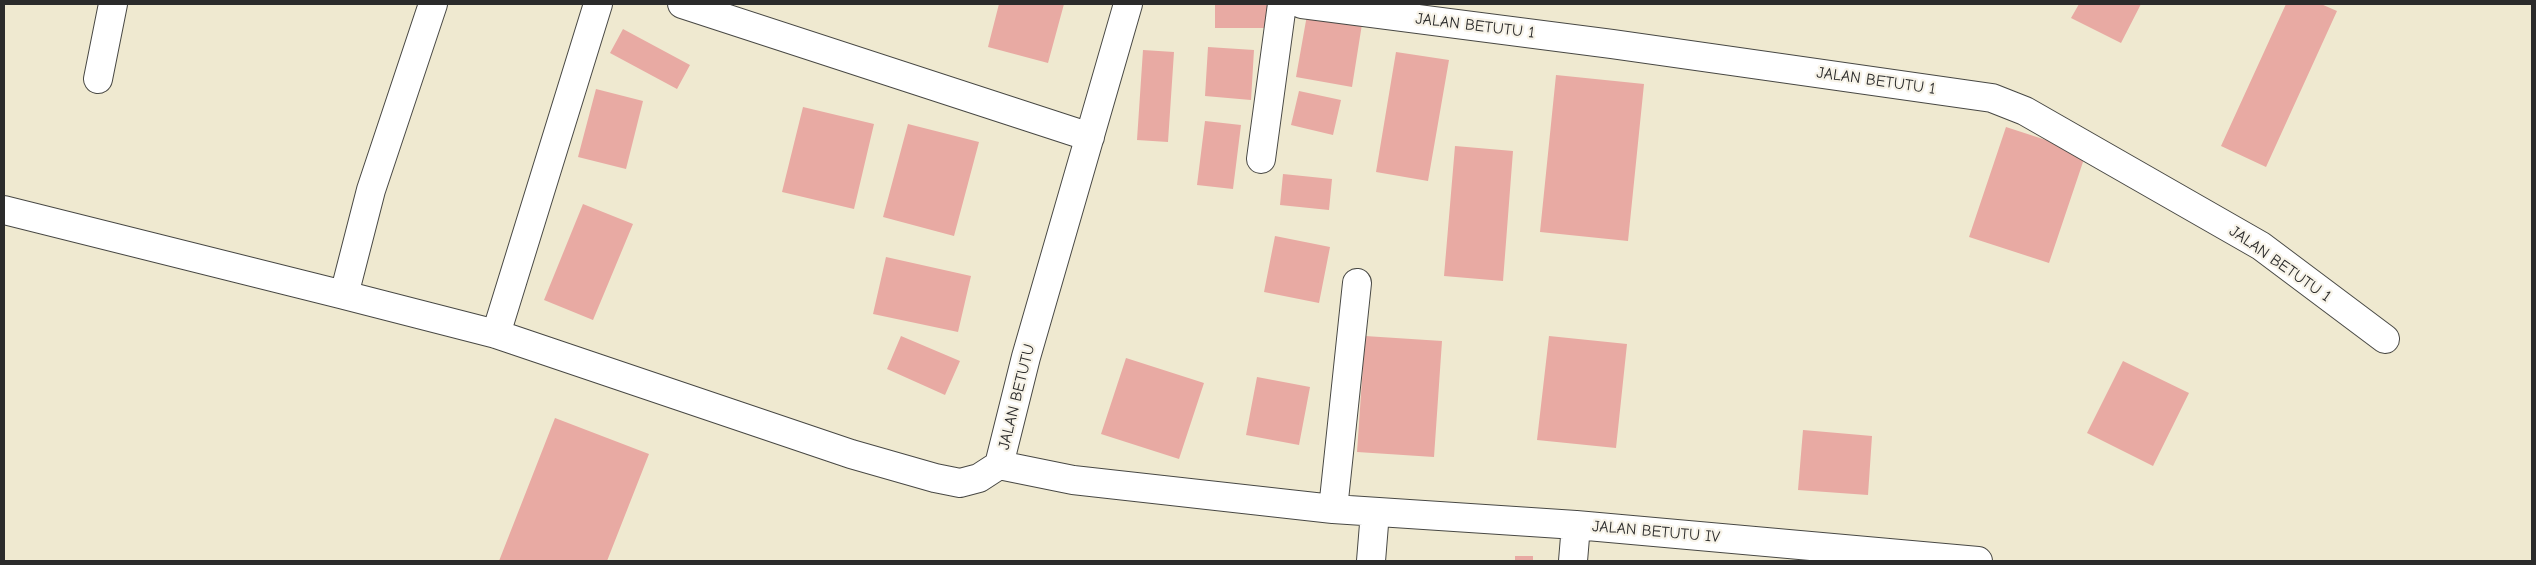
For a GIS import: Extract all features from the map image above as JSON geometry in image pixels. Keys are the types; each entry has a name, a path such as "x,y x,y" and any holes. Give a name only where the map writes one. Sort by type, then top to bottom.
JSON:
{"street":[{"path":"98,79 113,4"},
{"path":"344,295 371,190 433,4"},
{"path":"496,334 598,4"},
{"path":"682,4 1090,137"},
{"name":"JALAN BETUTU","path":"1128,4 1026,357 999,465 1073,480 1333,509"},
{"path":"1261,159 1282,4"},
{"name":"JALAN BETUTU 1","path":"1302,4 1612,44 1992,98 2025,111 2261,246 2385,339"},
{"path":"4,210 496,334 851,454 935,478 960,483 979,478 999,465"},
{"path":"1333,509 1357,283"},
{"name":"JALAN BETUTU IV","path":"1333,509 1576,525 1765,552 1978,561"},
{"path":"1370,561 1375,512"},
{"path":"1573,561 1576,525"}],"building":[{"path":"999,4 1064,4 1048,63 988,47"},
{"path":"1215,4 1267,4 1267,28 1215,28"},
{"path":"2079,4 2141,4 2121,43 2071,18"},
{"path":"2286,4 2321,4 2337,11 2266,167 2221,146"},
{"path":"1307,15 1362,24 1352,87 1296,77"},
{"path":"623,29 690,65 677,89 610,53"},
{"path":"1208,47 1254,50 1251,100 1205,96"},
{"path":"1143,50 1174,52 1168,142 1137,140"},
{"path":"1396,52 1449,60 1428,181 1376,172"},
{"path":"1556,75 1644,84 1628,241 1540,232"},
{"path":"596,89 643,101 626,169 578,157"},
{"path":"1299,91 1341,100 1333,135 1291,125"},
{"path":"803,107 874,124 854,209 782,192"},
{"path":"1205,121 1241,125 1233,189 1197,185"},
{"path":"908,124 979,142 954,236 883,217"},
{"path":"2006,127 2086,153 2049,263 1969,237"},
{"path":"1455,146 1513,151 1503,281 1444,276"},
{"path":"1283,174 1332,179 1329,210 1280,205"},
{"path":"583,204 633,224 593,320 544,300"},
{"path":"1275,236 1330,247 1319,303 1264,292"},
{"path":"886,257 971,276 958,332 873,314"},
{"path":"901,336 960,361 945,395 887,369"},
{"path":"1365,336 1442,341 1434,457 1357,452"},
{"path":"1549,336 1627,344 1616,448 1537,440"},
{"path":"1126,358 1204,383 1179,459 1101,434"},
{"path":"2123,361 2189,393 2153,466 2087,433"},
{"path":"1257,377 1310,387 1299,445 1246,435"},
{"path":"555,418 649,454 607,561 499,561"},
{"path":"1803,430 1872,436 1868,495 1798,490"},
{"path":"1515,556 1533,556 1533,561 1515,561"}]}
